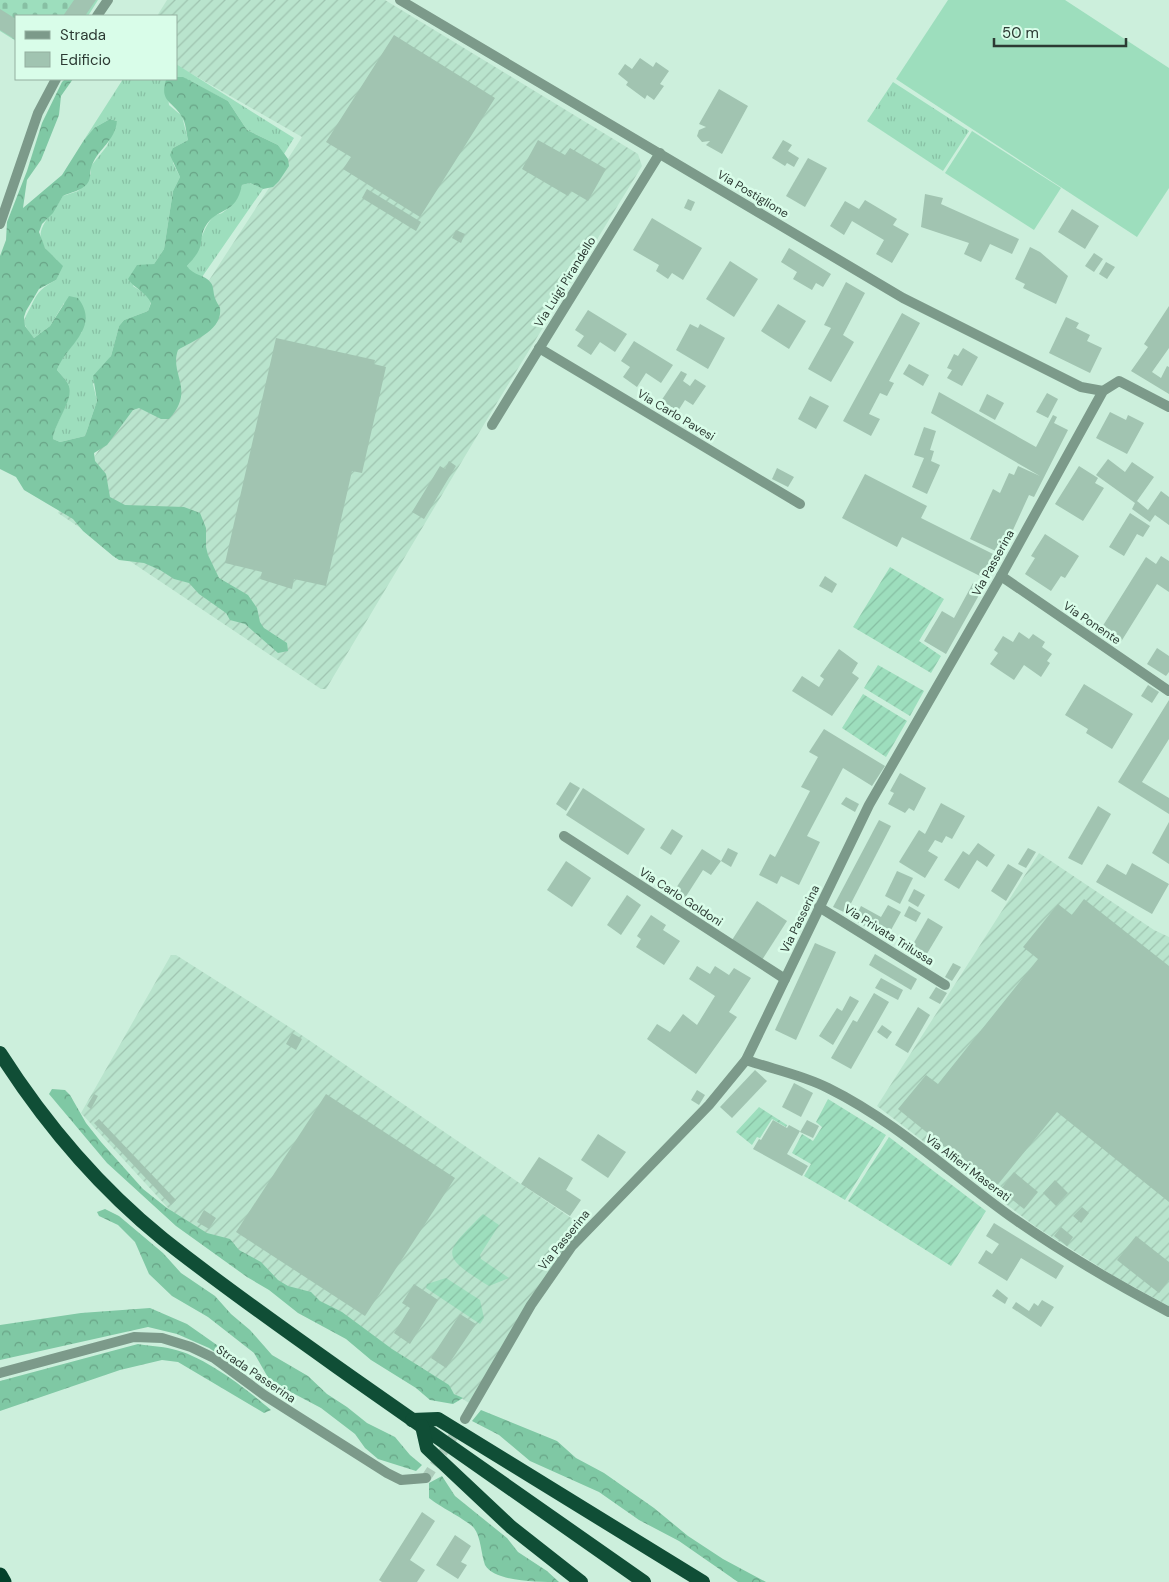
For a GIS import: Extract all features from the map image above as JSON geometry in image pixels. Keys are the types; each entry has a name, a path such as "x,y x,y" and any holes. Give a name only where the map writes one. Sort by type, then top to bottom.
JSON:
{"highway":[{"path":"0,1053 17,1080 64,1142 105,1186 163,1239 279,1326 644,1582"},
{"path":"417,1423 438,1419 703,1582"},
{"path":"417,1423 427,1448 511,1527 581,1582"},
{"path":"0,1575 4,1582"}],"street":[{"path":"98,15 108,0"},
{"name":"Via Postiglione","path":"400,0 903,298 1081,387 1103,391"},
{"path":"0,224 35,121 56,80"},
{"name":"Via Luigi Pirandello","path":"492,426 660,153"},
{"name":"Via Carlo Pavesi","path":"539,348 800,504"},
{"path":"1103,391 1119,381 1169,407"},
{"name":"Via Passerina","path":"465,1419 531,1305 572,1246 709,1105 746,1060 869,804 1001,576 1103,391"},
{"name":"Via Ponente","path":"1001,576 1169,691"},
{"name":"Via Carlo Goldoni","path":"564,836 785,979"},
{"name":"Via Privata Trilussa","path":"819,907 945,986"},
{"name":"Via Alfieri Maserati","path":"746,1060 826,1087 866,1109 945,1165 1030,1230 1112,1282 1169,1312"},
{"name":"Strada Passerina","path":"0,1373 134,1337 162,1338 191,1347 214,1358 264,1396 387,1473 401,1480 426,1478"}],"shaded area":[{"path":"167,0 385,0 638,154 642,166 498,401 326,689 321,689 58,513 302,137 178,66 178,15 158,15"},
{"path":"1039,853 1154,930 1169,937 1169,1306 1114,1276 1036,1227 877,1106"},
{"path":"171,955 176,955 294,1030 580,1224 580,1229 560,1256 469,1403 179,1220 81,1113"}],"green space":[{"path":"0,0 98,0 89,15 15,15 15,40 0,31"},
{"path":"948,0 1065,0 1169,68 1169,188 1137,237 896,79"},
{"path":"178,65 294,138 284,154 278,145 247,130 228,101 178,77"},
{"path":"178,77 183,77 228,101 247,130 278,145 288,159 289,166 273,187 263,189 250,183 242,185 235,202 210,220 204,229 199,249 187,266 192,272 206,278 213,286 215,299 220,308 220,316 212,329 178,350 176,359 181,399 177,409 169,419 161,419 139,408 133,410 107,445 94,453 95,461 106,474 110,497 125,505 184,507 200,513 206,528 208,555 219,578 248,595 257,608 260,622 264,628 287,643 288,651 278,653 245,624 230,620 226,613 199,594 189,583 174,579 144,563 119,560 83,531 73,519 24,490 16,477 0,469 0,256 6,240 7,222 27,171 42,123 62,82 64,80 72,80 61,96 59,115 41,160 27,180 23,208 62,175 84,140 94,128 110,119 117,121 113,134 92,165 87,184 79,190 63,196 53,213 42,224 39,232 45,248 63,266 56,280 39,289 26,311 24,317 25,326 34,338 50,326 69,296 78,298 86,318 80,336 61,361 57,370 67,382 70,391 69,398 54,433 53,439 60,442 85,436 97,401 93,376 111,356 119,326 124,320 148,311 151,303 128,279 137,265 154,264 164,249 173,191 180,177 170,155 173,148 188,140 183,119 168,101 164,93 166,80 178,80"},
{"path":"122,80 166,80 169,105 182,116 188,140 173,148 173,163 180,177 173,191 164,249 154,264 145,266 133,286 147,295 151,302 148,311 124,320 119,326 111,356 93,384 97,401 85,436 60,442 53,439 54,433 70,391 67,382 57,370 60,362 82,332 64,303 50,326 34,338 24,321 39,293 44,287 56,280 57,260 47,251 42,243 42,228 63,196 78,191 91,174 91,166 107,146 117,121 110,119 94,128 84,140"},
{"path":"893,82 969,131 943,171 867,121"},
{"path":"972,131 1061,188 1034,230 945,173"},
{"path":"250,183 263,189 202,277 191,273 187,266 195,254 208,224 214,216 222,213 232,204 242,185"},
{"path":"890,567 944,599 919,641 941,656 931,673 853,627"},
{"path":"878,665 924,691 910,716 864,688"},
{"path":"863,694 907,721 886,757 842,728"},
{"path":"52,1089 65,1090 70,1095 86,1123 101,1142 143,1189 167,1208 207,1233 230,1239 239,1250 261,1262 278,1280 288,1286 311,1292 320,1301 342,1312 392,1349 449,1385 454,1394 463,1398 453,1404 430,1400 416,1388 371,1360 346,1339 298,1313 269,1290 247,1277 176,1226 107,1163 49,1094"},
{"path":"828,1099 886,1135 845,1200 804,1176 811,1164 792,1153 802,1134 813,1141 822,1127 816,1122"},
{"path":"759,1107 787,1125 786,1127 772,1119 760,1138 757,1137 752,1145 736,1132"},
{"path":"889,1137 986,1211 951,1266 848,1201"},
{"path":"105,1209 119,1216 163,1253 181,1273 215,1296 231,1314 250,1330 272,1355 308,1376 327,1394 367,1423 395,1437 410,1455 422,1465 416,1471 378,1459 365,1448 355,1434 321,1408 270,1381 254,1353 208,1317 172,1296 149,1274 135,1242 118,1225 99,1216 97,1212"},
{"path":"483,1214 499,1225 480,1255 481,1259 509,1278 489,1286 461,1267 452,1253 454,1246 460,1238"},
{"path":"446,1278 480,1300 484,1318 480,1324 426,1288 427,1284"},
{"path":"150,1308 187,1324 244,1364 239,1368 209,1348 177,1334 148,1327 0,1360 0,1325 81,1313"},
{"path":"138,1344 164,1347 197,1358 238,1383 271,1410 264,1413 178,1362 162,1360 120,1370 0,1411 0,1381"},
{"path":"481,1410 557,1441 576,1458 604,1473 654,1508 688,1536 723,1559 766,1582 738,1582 679,1541 639,1520 599,1492 530,1461 499,1435 472,1421"},
{"path":"442,1476 455,1496 507,1538 518,1552 547,1571 559,1582 518,1580 490,1571 485,1565 478,1536 474,1528 429,1498 429,1483"}],"building":[{"path":"74,0 96,0 86,15 64,15"},
{"path":"0,9 15,18 15,39 0,30"},
{"path":"394,35 495,98 420,217 343,169 351,157 326,142"},
{"path":"640,58 653,67 656,62 669,71 660,84 664,86 654,100 647,95 645,99 626,85 628,82 618,74 625,64 632,69"},
{"path":"719,89 748,106 722,154 706,145 710,141 702,142 697,136 699,130 706,127 699,124"},
{"path":"538,140 565,155 570,148 606,169 588,201 571,191 568,196 522,169"},
{"path":"783,140 792,145 788,151 799,158 794,167 787,163 785,166 772,158"},
{"path":"808,158 827,168 805,207 786,196"},
{"path":"367,189 421,222 416,231 362,198"},
{"path":"925,194 943,198 941,204 1019,239 1012,254 990,244 981,262 964,254 969,243 921,227"},
{"path":"688,199 695,202 691,211 684,208"},
{"path":"865,200 897,219 893,225 909,234 892,263 876,254 884,240 852,221 844,235 830,226 845,201 859,209"},
{"path":"1072,209 1099,226 1085,249 1058,232"},
{"path":"652,218 702,248 683,280 672,273 668,279 656,271 659,265 633,250"},
{"path":"456,230 465,234 461,243 452,238"},
{"path":"1030,247 1040,252 1068,276 1056,304 1023,288 1025,284 1015,279"},
{"path":"789,248 831,274 823,287 816,283 812,290 793,279 797,272 781,262"},
{"path":"1094,253 1103,259 1094,272 1085,266"},
{"path":"730,261 758,279 734,317 706,299"},
{"path":"1106,262 1115,267 1107,279 1099,274"},
{"path":"846,282 865,293 843,335 854,342 831,382 808,369 831,328 824,325"},
{"path":"778,304 806,321 789,349 761,331"},
{"path":"1169,306 1169,348 1152,372 1161,378 1167,366 1169,367 1169,394 1131,371 1148,347 1144,344"},
{"path":"588,310 627,334 615,352 600,342 591,355 577,346 584,336 575,330"},
{"path":"902,313 920,323 889,381 894,383 887,396 880,393 869,414 880,419 871,436 843,421"},
{"path":"1066,317 1079,323 1076,328 1090,335 1087,341 1102,348 1090,373 1049,353"},
{"path":"690,324 698,328 700,324 725,338 708,369 676,350"},
{"path":"276,338 375,360 374,364 386,367 362,473 352,471 326,586 294,579 292,589 260,579 262,572 225,563"},
{"path":"634,341 673,365 661,383 646,373 637,387 623,377 630,367 621,361"},
{"path":"963,348 978,357 962,386 947,378 952,370 947,368 954,354 958,356"},
{"path":"909,364 929,375 923,386 903,374"},
{"path":"681,371 687,374 683,381 690,386 695,379 706,386 693,405 685,400 678,411 661,401"},
{"path":"939,392 1036,447 1053,415 1057,417 1054,423 1068,430 1034,497 1029,495 1002,554 970,539 993,489 1000,493 1009,473 1014,475 1018,466 1040,476 931,413"},
{"path":"1047,393 1058,399 1048,418 1036,412"},
{"path":"987,394 1004,403 995,420 979,411"},
{"path":"810,396 829,406 816,429 798,419"},
{"path":"1110,412 1126,420 1128,415 1144,423 1127,454 1096,438"},
{"path":"924,427 936,431 930,450 934,451 931,461 940,465 927,494 912,487 924,458 914,455"},
{"path":"1108,459 1125,472 1132,462 1154,477 1137,501 1148,510 1161,491 1169,497 1169,525 1155,515 1150,522 1132,509 1135,503 1096,475"},
{"path":"449,461 456,466 424,519 412,512 440,466 445,469"},
{"path":"1079,466 1098,478 1095,483 1104,488 1083,521 1055,504"},
{"path":"777,468 794,477 788,487 772,479"},
{"path":"865,474 927,506 921,518 997,556 986,579 902,537 897,547 842,518"},
{"path":"1130,513 1150,526 1143,537 1137,534 1124,556 1109,547"},
{"path":"1045,534 1079,556 1065,578 1061,576 1051,591 1025,574 1035,558 1031,556"},
{"path":"1161,556 1169,561 1169,592 1157,584 1119,645 1099,632 1146,557 1156,564"},
{"path":"825,576 837,584 832,593 819,586"},
{"path":"973,583 983,588 946,654 924,641 942,611 954,618"},
{"path":"1019,632 1029,639 1033,634 1045,642 1042,647 1052,654 1047,661 1050,663 1041,677 1024,665 1014,680 990,664 998,653 994,650 1003,636 1013,642"},
{"path":"1157,648 1169,656 1169,672 1166,676 1147,664"},
{"path":"839,649 858,663 852,673 859,678 832,716 792,691 802,676 819,687 824,679 820,676"},
{"path":"1084,684 1133,714 1112,749 1086,733 1088,729 1065,715"},
{"path":"1148,685 1159,692 1152,703 1141,696"},
{"path":"1169,700 1169,739 1142,782 1169,798 1169,814 1118,782"},
{"path":"824,729 885,766 872,786 843,768 807,836 820,842 799,885 781,876 777,884 759,875 770,854 775,857 810,791 801,787 818,757 809,752"},
{"path":"900,773 926,788 914,811 909,808 905,813 888,804 894,793 890,791"},
{"path":"570,782 580,788 566,811 556,804"},
{"path":"583,788 645,829 628,855 566,815"},
{"path":"846,797 859,804 855,812 841,804"},
{"path":"941,803 965,816 952,839 946,836 942,843 935,840 928,851 938,857 925,878 899,862 919,830 925,834"},
{"path":"1098,806 1111,814 1082,865 1068,858"},
{"path":"879,820 891,826 846,913 833,907"},
{"path":"1169,822 1169,864 1152,853"},
{"path":"672,829 683,836 671,855 660,848"},
{"path":"978,843 995,855 987,867 977,860 959,889 944,880 963,851 969,855"},
{"path":"728,848 738,853 731,867 721,861"},
{"path":"1028,848 1036,852 1026,868 1018,864"},
{"path":"702,849 721,861 711,875 703,870 683,901 672,894"},
{"path":"566,861 591,878 572,907 547,890"},
{"path":"1132,863 1169,884 1152,914 1096,882 1107,864 1126,875"},
{"path":"1008,864 1023,873 1006,901 991,891"},
{"path":"897,871 913,878 900,904 885,896"},
{"path":"914,889 925,895 918,907 908,901"},
{"path":"627,895 641,905 621,935 607,925"},
{"path":"1084,899 1169,966 1169,1202 1057,1112 995,1188 898,1109 926,1075 938,1084 1038,959 1023,947 1058,904 1072,915"},
{"path":"757,901 787,921 762,960 732,940"},
{"path":"888,905 901,912 886,939 854,920 861,906 881,917"},
{"path":"909,906 921,913 916,922 904,916"},
{"path":"651,915 666,925 663,930 680,941 664,965 636,947 641,939 637,936"},
{"path":"928,918 943,927 922,962 908,953"},
{"path":"815,943 836,952 796,1040 775,1030"},
{"path":"875,954 917,979 911,990 869,965"},
{"path":"953,963 961,967 952,981 945,977"},
{"path":"697,966 710,974 715,966 729,975 734,968 751,978 729,1012 737,1017 696,1074 647,1039 657,1024 670,1032 683,1014 697,1025 715,996 689,979"},
{"path":"881,978 903,990 898,1000 875,988"},
{"path":"936,987 947,993 940,1004 929,998"},
{"path":"874,993 889,1002 851,1069 831,1058 853,1020 857,1022"},
{"path":"850,996 859,1001 833,1045 819,1036 837,1008 842,1011"},
{"path":"918,1007 930,1015 908,1053 895,1045"},
{"path":"882,1025 892,1032 887,1039 877,1032"},
{"path":"292,1033 302,1039 296,1050 286,1044"},
{"path":"755,1070 767,1081 732,1118 720,1107"},
{"path":"794,1083 813,1093 801,1117 782,1107"},
{"path":"697,1090 705,1095 699,1105 691,1100"},
{"path":"94,1094 98,1096 91,1109 87,1106"},
{"path":"326,1094 455,1178 365,1316 236,1232"},
{"path":"99,1119 176,1200 171,1205 94,1123"},
{"path":"773,1120 787,1128 789,1125 800,1131 787,1154 808,1166 802,1176 753,1149"},
{"path":"807,1120 819,1126 813,1138 800,1132"},
{"path":"598,1134 626,1152 608,1178 581,1160"},
{"path":"539,1157 573,1178 566,1190 581,1200 570,1216 521,1184"},
{"path":"1014,1172 1038,1192 1024,1209 1000,1190"},
{"path":"1055,1180 1068,1193 1056,1206 1043,1193"},
{"path":"1082,1207 1089,1213 1081,1223 1073,1216"},
{"path":"204,1210 216,1218 209,1229 197,1222"},
{"path":"994,1223 1064,1266 1056,1279 1021,1258 1007,1281 978,1263 986,1250 992,1254 999,1244 986,1236"},
{"path":"1061,1227 1073,1237 1067,1246 1054,1236"},
{"path":"1136,1236 1169,1262 1169,1280 1159,1293 1117,1260"},
{"path":"414,1284 438,1300 410,1344 394,1333 410,1308 402,1303"},
{"path":"997,1289 1008,1298 1005,1304 992,1296"},
{"path":"1042,1300 1054,1307 1041,1327 1012,1308 1016,1302 1029,1311 1034,1303 1038,1306"},
{"path":"460,1314 476,1324 446,1368 431,1358"},
{"path":"422,1512 435,1521 410,1560 425,1570 417,1582 382,1582 379,1580"},
{"path":"455,1535 471,1546 461,1562 467,1565 458,1579 436,1565"}],"tunnel":[{"path":"426,1478 460,1426"}]}
